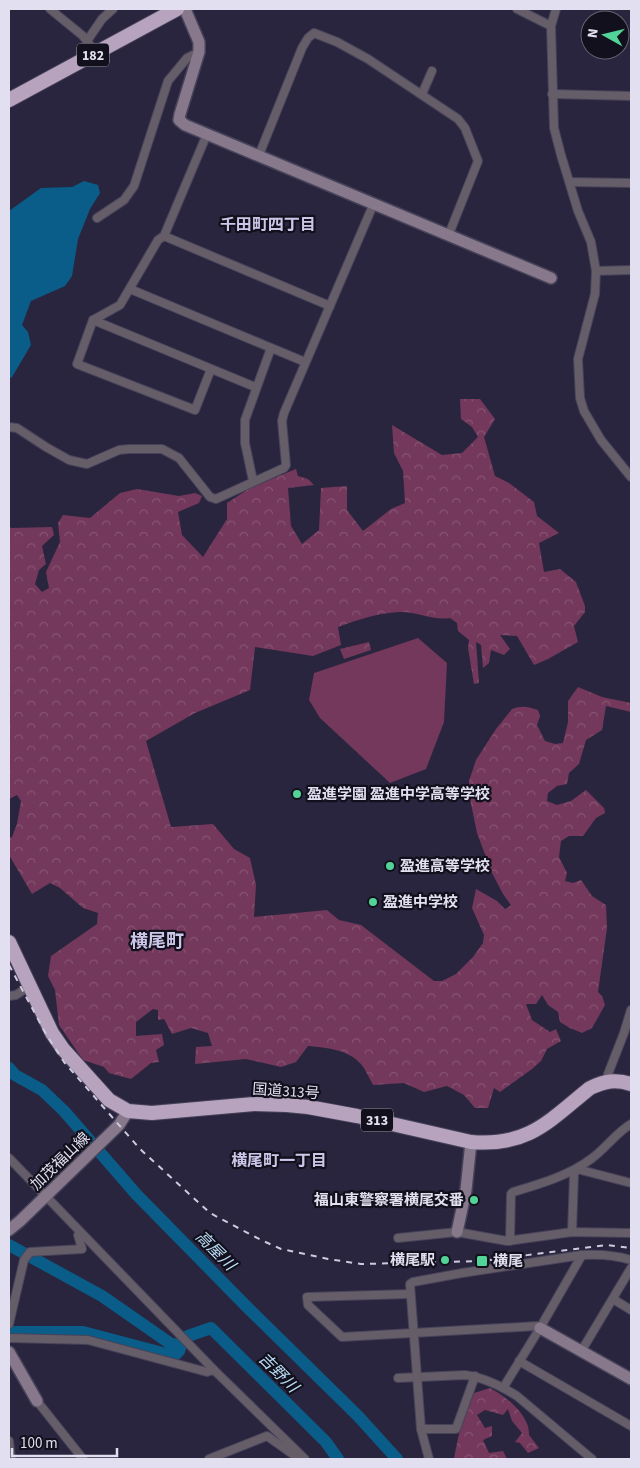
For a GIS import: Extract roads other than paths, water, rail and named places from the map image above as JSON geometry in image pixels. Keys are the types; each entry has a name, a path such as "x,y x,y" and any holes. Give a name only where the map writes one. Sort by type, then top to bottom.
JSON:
{"highway":[{"name":"182","path":"9,92 160,9"},
{"name":"182","path":"9,100 92,47 177,9"},
{"name":"国道313号","path":"9,942 52,1032 63,1049 110,1100 128,1111 152,1113 239,1105 287,1104 357,1116 471,1142 504,1142 520,1137 544,1124 590,1088 607,1081"},
{"path":"607,1081 616,1080 631,1084"}],"street":[{"path":"50,9 62,17 92,47 102,19 113,9"},
{"path":"186,9 199,42 199,52 180,120 186,125 551,278"},
{"path":"517,9 551,26"},
{"path":"556,9 551,26 554,128 578,211 591,242 596,271 596,294 578,359 580,398 584,411 601,440 631,477"},
{"path":"259,155 302,48 308,38 314,33 337,42 422,94 458,119 466,128 478,161 449,234"},
{"path":"97,218 124,200 134,186 168,81 187,58 199,52"},
{"path":"422,94 432,71"},
{"path":"552,94 631,96"},
{"path":"207,134 164,236 158,240 120,305 93,320 77,364 195,410 211,369"},
{"path":"570,182 631,183"},
{"path":"9,427 16,428 69,460 87,464 119,450 162,450 179,458 210,497 216,499 284,468 286,465 282,421 305,362 374,203"},
{"path":"164,236 330,306"},
{"path":"596,271 631,270"},
{"path":"130,289 305,362"},
{"path":"93,320 256,387"},
{"path":"253,481 246,443 245,420 271,348"},
{"path":"9,996 16,995 30,986"},
{"path":"607,1081 631,1010"},
{"name":"加茂福山線","path":"9,1230 116,1128 128,1111"},
{"path":"510,1241 511,1194 513,1192 538,1185 576,1169 592,1159 631,1124"},
{"path":"457,1232 466,1190 471,1142"},
{"path":"9,1158 214,1370 305,1459"},
{"path":"576,1169 631,1183"},
{"path":"572,1232 574,1174 576,1169"},
{"path":"398,1238 457,1232 510,1241 572,1232 631,1233"},
{"path":"9,1324 24,1260 30,1252 82,1249 78,1235 81,1233"},
{"path":"503,1388 582,1255"},
{"path":"430,1459 421,1429 410,1284 462,1272 582,1255 619,1256 631,1260"},
{"path":"582,1350 631,1268"},
{"path":"410,1294 307,1297 308,1306 342,1337 537,1326 631,1379"},
{"path":"613,1299 631,1310"},
{"path":"9,1338 88,1340 207,1372 214,1370"},
{"path":"9,1352 37,1401 83,1459"},
{"path":"519,1361 631,1426"},
{"path":"421,1429 456,1429 475,1376"},
{"path":"398,1378 475,1376 517,1396 592,1459"},
{"path":"209,1459 267,1436 300,1459"},
{"path":"9,1441 11,1459"}],"water":[{"path":"84,181 98,185 100,193 90,209 78,239 72,276 65,286 31,301 22,325 28,332 31,345 9,379 9,211 41,188 72,187"}],"waterway":[{"name":"高屋川","path":"9,1068 15,1075 42,1090 64,1111 136,1194 358,1416 397,1459"},
{"path":"9,1245 102,1296 171,1344 181,1345 179,1351 174,1356 83,1332 9,1332"},
{"name":"吉野川","path":"188,1336 211,1328 326,1442 338,1459"}],"railway":[{"path":"9,965 46,1034 64,1062 140,1149 210,1213 261,1240 281,1249 361,1264 482,1261 606,1245 631,1248"}],"place":[{"name":"盈進学園 盈進中学高等学校","path":"297,794"},
{"name":"盈進高等学校","path":"390,866"},
{"name":"盈進中学校","path":"373,902"},
{"name":"福山東警察署横尾交番","path":"474,1200"},
{"name":"横尾駅","path":"445,1260"},
{"name":"横尾","path":"482,1261"}],"district":[{"name":"千田町四丁目","path":"268,224"},
{"name":"横尾町","path":"157,941"},
{"name":"横尾町一丁目","path":"279,1160"}]}
